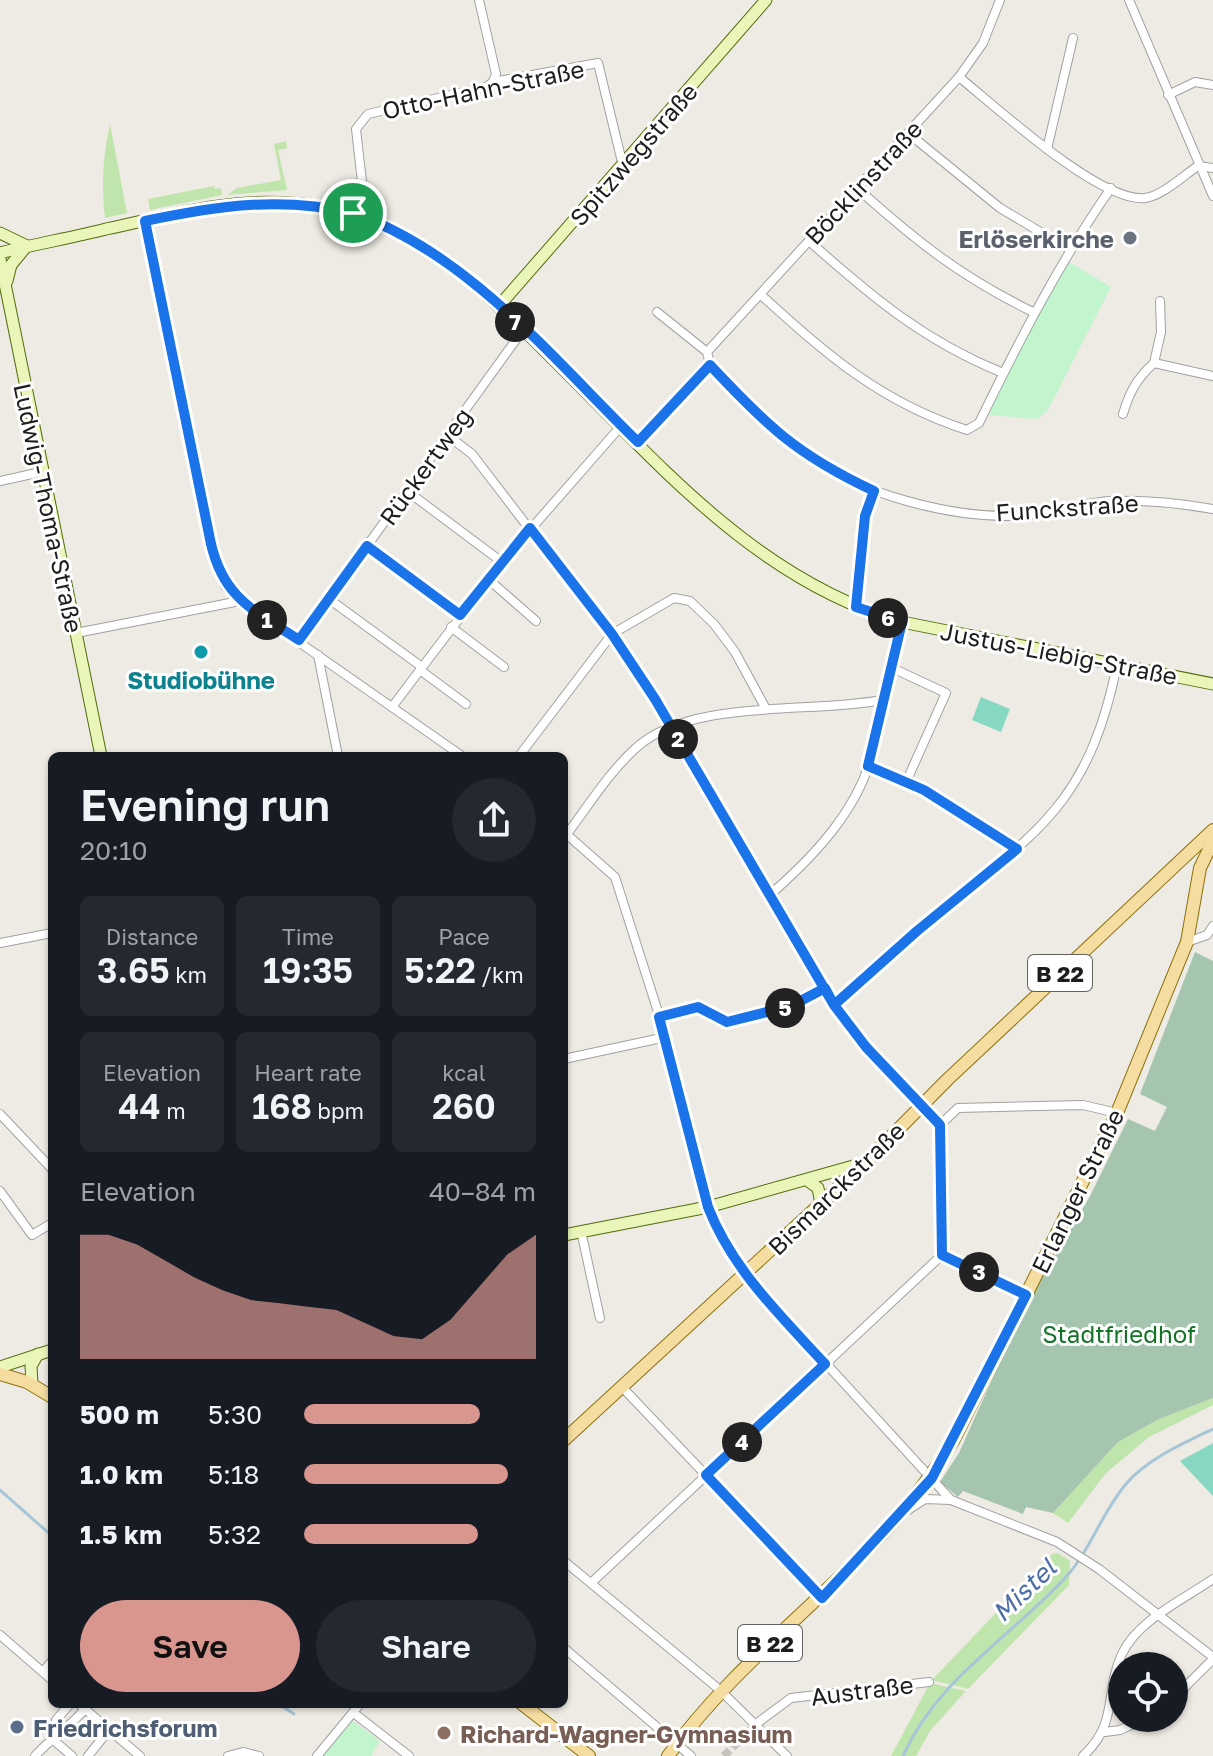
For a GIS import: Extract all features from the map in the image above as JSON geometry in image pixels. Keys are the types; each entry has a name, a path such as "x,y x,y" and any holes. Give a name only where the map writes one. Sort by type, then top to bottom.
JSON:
{"main road":[{"name":"Spitzwegstraße","path":"499,306 766,0"},
{"name":"Justus-Liebig-Straße","path":"0,256 27,246 236,203 300,203 353,213 414,240 457,268 701,506 758,552 819,589 856,607 902,622 1213,684"},
{"path":"0,233 27,246 11,265 6,290"},
{"name":"Ludwig-Thoma-Straße","path":"0,256 41,472 100,752"},
{"name":"B 22","path":"1174,866 1213,830"},
{"name":"Erlanger Straße","path":"668,1756 720,1690 822,1598 896,1521 932,1478 1117,1113 1187,942 1203,857 1213,841"},
{"path":"1174,866 1190,870 1198,878"},
{"name":"Bismarckstraße","path":"568,1436 821,1204 1174,866"},
{"path":"568,1234 708,1207 859,1165"},
{"path":"807,1180 821,1194 821,1204"},
{"path":"0,1367 48,1351"},
{"path":"32,1385 31,1366 38,1354"},
{"path":"0,1374 32,1385 48,1395"},
{"path":"527,1708 589,1756"}],"street":[{"path":"479,0 496,74 493,82"},
{"name":"Böcklinstraße","path":"707,352 959,77 983,43 1000,0"},
{"path":"1129,0 1213,196"},
{"path":"1047,149 1073,38"},
{"name":"Otto-Hahn-Straße","path":"353,213 362,182 356,129 363,118 486,87 493,82 598,63 624,166"},
{"path":"959,77 1077,170 1134,197 1150,197 1198,166 1213,168"},
{"path":"1168,95 1195,82 1213,85"},
{"path":"908,133 1000,208 1069,249"},
{"path":"857,188 920,244 956,271 1033,312"},
{"path":"760,294 825,354 872,388 934,419 967,430 979,423 1033,312 1069,249 1111,188"},
{"path":"145,221 217,568 225,586 240,601 456,752"},
{"path":"809,241 900,319 945,347 1003,373"},
{"path":"1123,414 1128,395 1154,363 1161,332 1160,301"},
{"path":"638,442 710,365 707,352 657,312"},
{"name":"Rückertweg","path":"299,640 523,330"},
{"path":"1154,363 1213,376"},
{"name":"Funckstraße","path":"710,365 757,416 797,450 874,491 971,513 1026,515 1109,501 1171,502 1213,509"},
{"path":"392,707 488,579 621,426"},
{"path":"447,435 472,454 612,634 772,893 834,1005 866,1047 940,1125 942,1255 591,1583"},
{"path":"0,481 41,472"},
{"path":"407,491 502,562"},
{"path":"856,607 865,516 874,491"},
{"path":"367,546 460,615"},
{"path":"488,579 536,621"},
{"path":"522,752 612,634 674,598 690,601 735,652 766,709"},
{"path":"329,599 466,704"},
{"path":"76,633 240,601"},
{"path":"772,893 822,844 859,787 868,766 902,622"},
{"path":"451,627 504,667"},
{"path":"318,655 337,752"},
{"path":"834,1005 1050,820 1077,782 1107,714 1117,665"},
{"path":"890,667 946,693 907,780"},
{"path":"326,689 338,669"},
{"path":"568,830 619,765 639,746 672,728 733,713 766,709 823,709 882,700"},
{"path":"868,766 907,780 987,827 1017,849"},
{"path":"568,835 615,877 666,1037 708,1207 744,1274 951,1500 1061,1544 1096,1566 1213,1658 1188,1684"},
{"path":"1187,942 1199,940 1213,926"},
{"path":"0,943 48,934"},
{"path":"659,1017 698,1007 727,1022 791,1006 825,988"},
{"path":"568,1058 666,1037"},
{"path":"940,1125 958,1108 1083,1105 1117,1113"},
{"path":"0,1114 48,1165"},
{"path":"0,1191 32,1235 48,1225"},
{"path":"581,1231 600,1318"},
{"path":"942,1255 1026,1295"},
{"path":"621,1386 822,1598"},
{"name":"Erlanger Straße","path":"896,1521 925,1499 951,1500"},
{"path":"568,1564 720,1690 787,1756"},
{"path":"1083,1756 1105,1732 1122,1654 1160,1614 1213,1579"},
{"path":"0,1635 48,1676"},
{"path":"568,1651 691,1756"},
{"path":"43,1672 48,1666"},
{"name":"Austraße","path":"756,1724 791,1698 929,1682"},
{"path":"35,1756 53,1735 56,1720 66,1708"},
{"path":"53,1735 68,1730 81,1708"},
{"path":"84,1708 140,1756"},
{"path":"317,1756 358,1708"},
{"path":"355,1714 409,1756"},
{"path":"88,1756 109,1730"},
{"path":"53,1735 72,1756"},
{"path":"228,1756 243,1752 259,1756"}],"green space":[{"path":"110,124 127,213 105,218 103,171"},
{"path":"286,141 287,148 278,150 287,190 227,195 237,188 281,180 274,144"},
{"path":"214,186 215,189 221,188 222,195 150,210 148,199"},
{"path":"1062,258 1111,287 1048,410 1038,419 989,415"},
{"path":"981,697 1010,709 1001,732 972,720"},
{"name":"Stadtfriedhof","path":"1195,952 1213,961 1213,1398 1159,1419 1118,1442 1053,1513 1026,1507 1023,1514 963,1491 958,1497 940,1482 959,1453 1025,1306 1089,1198 1128,1119 1155,1131 1167,1107 1140,1094"},
{"path":"1213,1398 1213,1405 1149,1437 1106,1473 1068,1523 1053,1513 1118,1442 1159,1419"},
{"path":"1213,1443 1213,1496 1180,1461"},
{"path":"1058,1553 1070,1561 1069,1585 968,1689 932,1680 1052,1554"},
{"path":"930,1683 966,1691 930,1731 916,1756 891,1756"},
{"path":"353,1721 380,1741 371,1756 322,1756"}],"waterway":[{"name":"Mistel","path":"903,1756 935,1704 955,1681 1066,1577 1126,1484 1155,1459 1213,1429"},
{"path":"0,1490 48,1532"},
{"path":"285,1708 294,1714"}],"tunnel":[{"path":"724,1756 756,1724"}],"place":[{"name":"Erlöserkirche","path":"1130,238"},
{"name":"Studiobühne","path":"201,652"},
{"name":"Friedrichsforum","path":"17,1727"},
{"name":"Richard-Wagner-Gymnasium","path":"444,1733"}],"route":[{"path":"353,213 300,203 236,203 145,221 211,544 225,586 240,601 299,640 367,546 460,615 530,528 612,634 655,699 772,893 834,1005 866,1047 940,1125 942,1255 1026,1295 932,1478 890,1528 822,1598 706,1475 825,1364 744,1274 719,1234 708,1207 659,1017 698,1007 727,1022 791,1006 796,1004 825,988 834,1005 917,931 1017,849 987,827 907,780 868,766 902,622 856,607 865,516 874,491 797,450 757,416 710,365 638,442 457,268 396,230 353,213"}]}
